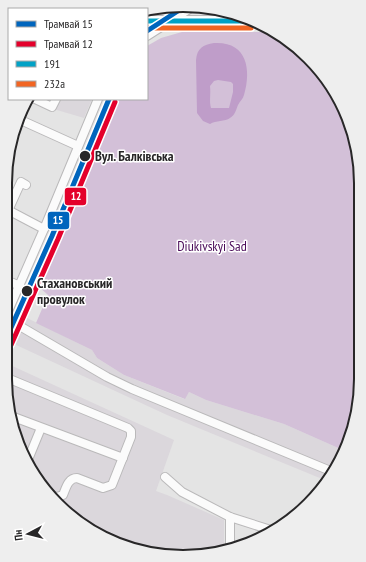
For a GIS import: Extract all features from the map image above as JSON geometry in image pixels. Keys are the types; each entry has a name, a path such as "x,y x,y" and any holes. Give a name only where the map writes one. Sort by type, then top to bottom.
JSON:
{"main road":[{"path":"148,21 169,22 225,17"}],"street":[{"path":"169,22 173,12"},
{"path":"148,35 185,12"},
{"path":"37,100 52,107 56,100"},
{"path":"12,303 44,229 95,101"},
{"path":"25,122 78,146"},
{"path":"12,201 21,182 26,186"},
{"path":"12,213 44,229"},
{"path":"12,283 20,286"},
{"path":"12,322 107,377 132,389 328,470"},
{"path":"12,380 128,428 130,431 131,437 112,485 103,488 77,478 72,478 63,495 58,496"},
{"path":"17,418 122,458"},
{"path":"30,455 41,428"},
{"path":"164,477 182,492 230,517 266,528"},
{"path":"230,517 230,543"}],"shaded area":[{"path":"210,44 225,44 233,46 240,51 244,58 247,75 244,96 233,115 223,121 210,124 203,121 197,113 196,60 199,50","holes":["218,80 231,82 233,84 233,92 229,108 211,108 210,86 214,81"]},
{"path":"34,100 92,100 84,118 33,102"},
{"path":"25,317 92,350 97,358 124,375 184,399 189,392 206,400 284,424 339,448 331,465 322,479 167,415 14,344"},
{"path":"12,366 174,440 156,491 224,520 224,545 205,549 172,550 150,547 128,541 97,527 79,515 54,492 47,483 25,444 13,401"}],"green space":[{"name":"Diukivskyi Sad","path":"182,32 263,32 287,47 312,70 325,88 341,118 351,150 354,172 354,390 351,412 339,448 284,424 206,400 189,392 185,399 124,375 97,358 92,350 36,323 48,295 39,287 109,100 148,100 148,45 161,38"}],"tram line":[{"name":"15","path":"148,30 176,12"},
{"name":"15","path":"12,325 52,236 109,100"},
{"name":"12","path":"12,343 58,239 115,102"}],"transit line":[{"name":"191","path":"148,21 238,21"},
{"name":"232а","path":"148,28 251,28"}],"place":[{"name":"Вул. Балківська","path":"85,156"},
{"name":"Стахановський провулок","path":"27,291"}]}
